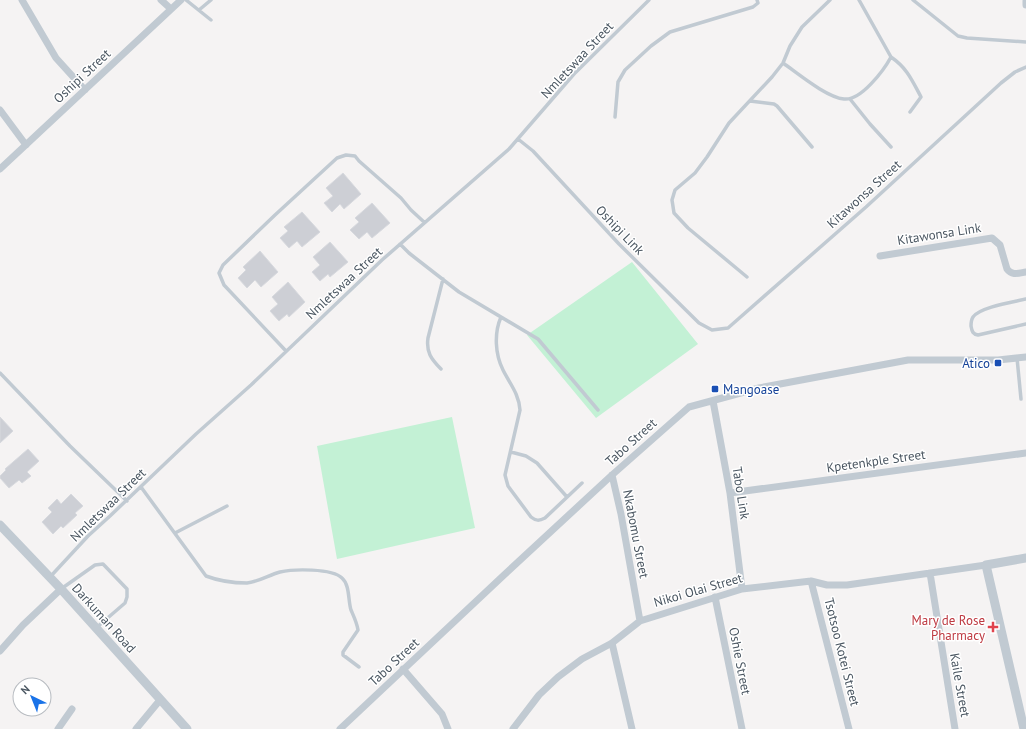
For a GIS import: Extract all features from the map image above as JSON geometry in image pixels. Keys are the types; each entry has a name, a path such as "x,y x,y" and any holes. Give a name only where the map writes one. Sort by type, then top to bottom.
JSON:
{"street":[{"path":"22,0 56,58 84,90"},
{"path":"161,0 171,9"},
{"name":"Oshipi Street","path":"0,169 181,0"},
{"path":"0,110 26,145"},
{"name":"Kitawonsa Link","path":"880,256 992,238 1000,245 1009,272 1012,274 1026,272"},
{"name":"Tabo Street","path":"340,729 612,475 689,407 759,388 908,360 998,360 1026,357"},
{"name":"Tabo Link","path":"713,401 730,493 742,589"},
{"name":"Kpetenkple Street","path":"730,493 1026,453"},
{"name":"Nkabomu Street","path":"612,475 623,522 640,621"},
{"name":"Darkuman Road","path":"0,525 61,589 187,729"},
{"name":"Nikoi Olai Street","path":"513,729 539,695 558,677 582,659 612,643 640,621 742,589 811,581 827,584 847,585 1026,558"},
{"path":"986,565 1024,729"},
{"name":"Kaile Street","path":"930,573 955,729"},
{"name":"Tsotsoo Kotei Street","path":"811,581 849,729"},
{"path":"0,651 23,625 61,589"},
{"name":"Oshie Street","path":"715,597 742,729"},
{"path":"612,643 632,729"},
{"path":"403,669 442,714 448,729"},
{"path":"136,729 160,700"},
{"path":"58,729 72,708"}],"lane":[{"path":"186,0 211,20"},
{"path":"199,10 211,0"},
{"name":"Nmletswaa Street","path":"50,578 88,536 196,434 252,385 286,351 424,222 509,149 574,74 649,0"},
{"path":"615,117 618,82 625,70 651,46 670,32 753,7 758,3 757,0"},
{"path":"747,277 674,213 672,200 675,190 695,173 729,123 772,78 783,63 790,46 802,26 830,0"},
{"path":"858,0 891,57 901,65 911,78 920,97 910,112"},
{"path":"913,0 958,36 967,38 1026,42"},
{"path":"783,63 826,93 844,99 850,99 869,86 886,68 891,57"},
{"name":"Kitawonsa Street","path":"712,330 728,328 866,206 1001,83 1015,72 1026,67"},
{"path":"850,99 891,147"},
{"path":"750,101 774,104 778,106 812,147"},
{"name":"Oshipi Link","path":"518,139 533,151 619,244 683,308 699,323 712,330"},
{"path":"286,351 224,285 218,273 223,265 279,210 337,158 346,155 355,156 401,198 424,222"},
{"path":"400,244 409,253 459,292 538,339 598,410"},
{"path":"441,369 430,357 427,347 443,279"},
{"path":"1026,299 982,311 972,318 971,322 972,331 974,334 978,335 1026,324"},
{"path":"502,317 498,324 496,338 500,361 519,400 520,410 505,479 508,486 532,517 537,520 545,518 582,483"},
{"path":"1018,358 1021,399"},
{"path":"0,373 70,446 127,500"},
{"path":"511,452 526,456 537,463 566,497"},
{"path":"141,487 206,576 219,581 249,583 281,572 304,570 338,574 346,584 351,609 358,630 343,652 343,655 359,667"},
{"path":"174,534 227,506"},
{"path":"61,589 95,565 103,564 127,589 127,597 124,603 96,628"}],"green space":[{"path":"632,262 698,344 596,418 527,335"},
{"path":"452,417 475,528 337,559 317,446"}],"building":[{"path":"343,173 361,194 344,209 340,204 332,212 324,203 333,196 326,188"},
{"path":"372,203 390,223 372,238 367,232 359,239 350,230 359,222 355,218"},
{"path":"302,212 320,232 302,247 297,241 289,248 280,238 288,231 284,227"},
{"path":"330,242 348,262 330,277 328,274 320,281 312,272 320,265 313,257"},
{"path":"260,251 278,272 261,287 255,280 247,288 238,278 246,270 243,267"},
{"path":"288,282 305,302 289,317 287,314 279,321 270,311 278,304 272,297"},
{"path":"0,417 13,431 0,443"},
{"path":"28,449 39,461 27,472 31,476 22,483 19,480 9,488 0,476 6,470 5,469"},
{"path":"71,494 83,506 75,513 77,515 63,528 61,526 53,534 42,522 52,512 48,508 57,499 61,504"}],"place":[{"name":"Atico","path":"998,363"},
{"name":"Mangoase","path":"715,389"},
{"name":"Mary de Rose Pharmacy","path":"993,627"}]}
